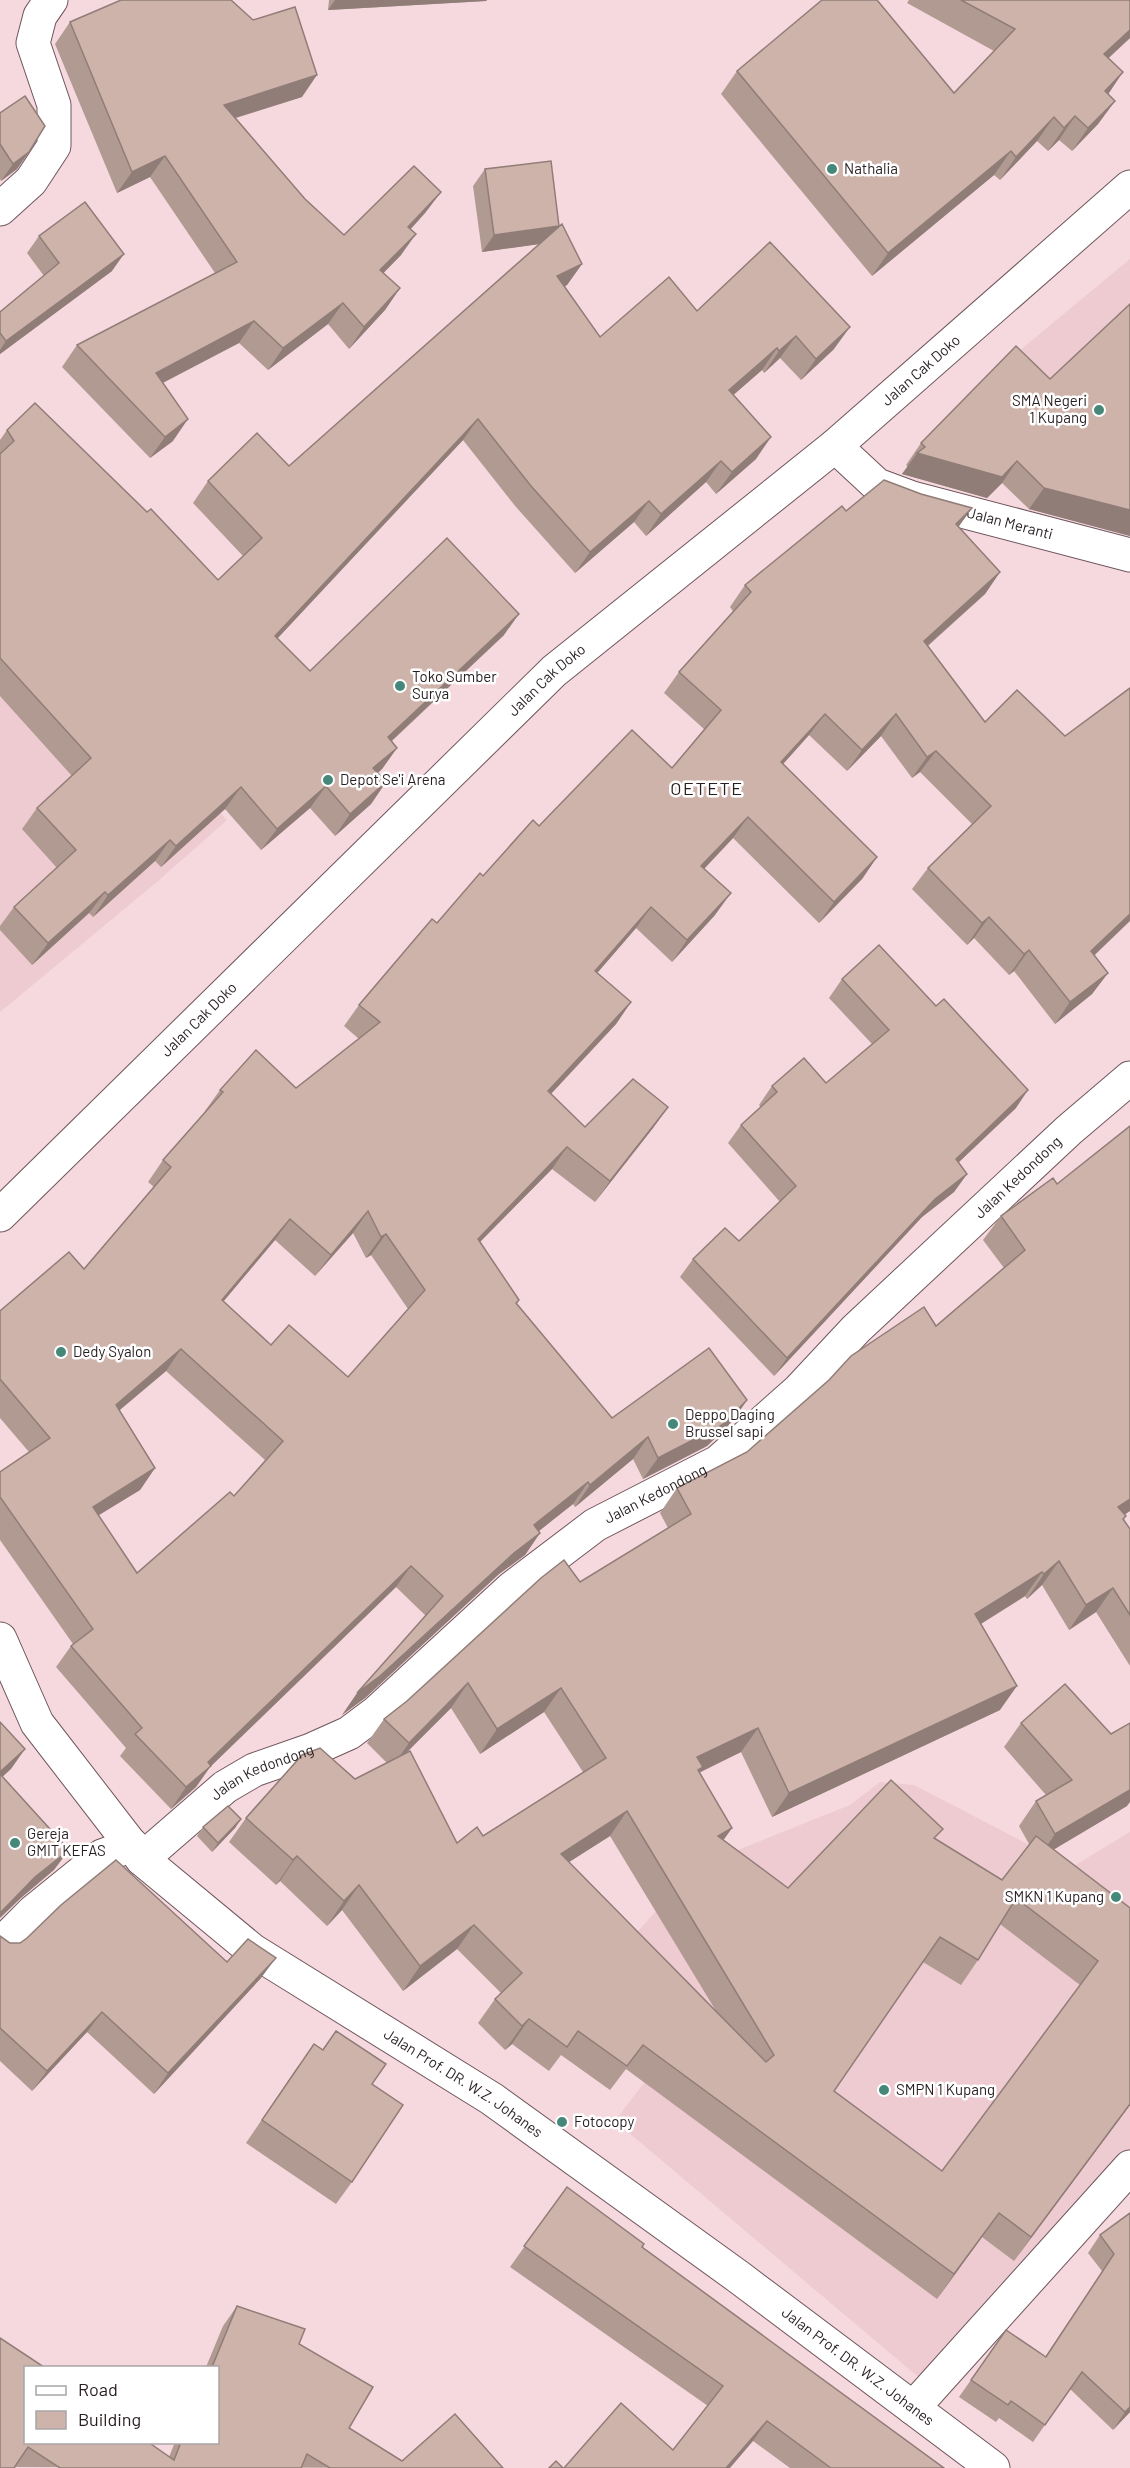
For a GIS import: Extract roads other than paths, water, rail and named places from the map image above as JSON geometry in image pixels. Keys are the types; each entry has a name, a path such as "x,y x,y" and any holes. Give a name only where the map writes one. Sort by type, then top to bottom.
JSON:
{"street":[{"path":"0,209 31,181 54,146 54,105 33,43 40,16 51,0"},
{"name":"Jalan Cak Doko","path":"0,1215 554,671 835,446 1130,187"},
{"name":"Jalan Meranti","path":"835,446 877,485 912,498 1130,555"},
{"name":"Jalan Kedondong","path":"137,1852 225,1787 254,1770 349,1733 377,1712 512,1588 595,1525 718,1462 799,1390 856,1329 1069,1130 1130,1078"},
{"name":"Jalan Prof. DR. W.Z. Johanes","path":"0,1639 37,1723 137,1852 252,1950 492,2099 993,2468"},
{"path":"0,1946 34,1911 102,1856 137,1852"},
{"path":"913,2408 1130,2167"}],"place":[{"name":"Nathalia","path":"832,169"},
{"name":"SMA Negeri 1 Kupang","path":"1099,410"},
{"name":"Toko Sumber Surya","path":"400,686"},
{"name":"Depot Se'i Arena","path":"328,780"},
{"name":"Dedy Syalon","path":"61,1352"},
{"name":"Deppo Daging Brussel sapi","path":"673,1424"},
{"name":"Gereja GMIT KEFAS","path":"15,1843"},
{"name":"SMKN 1 Kupang","path":"1116,1897"},
{"name":"SMPN 1 Kupang","path":"884,2090"},
{"name":"Fotocopy","path":"562,2122"}],"district":[{"name":"OETETE","path":"707,789"}]}
